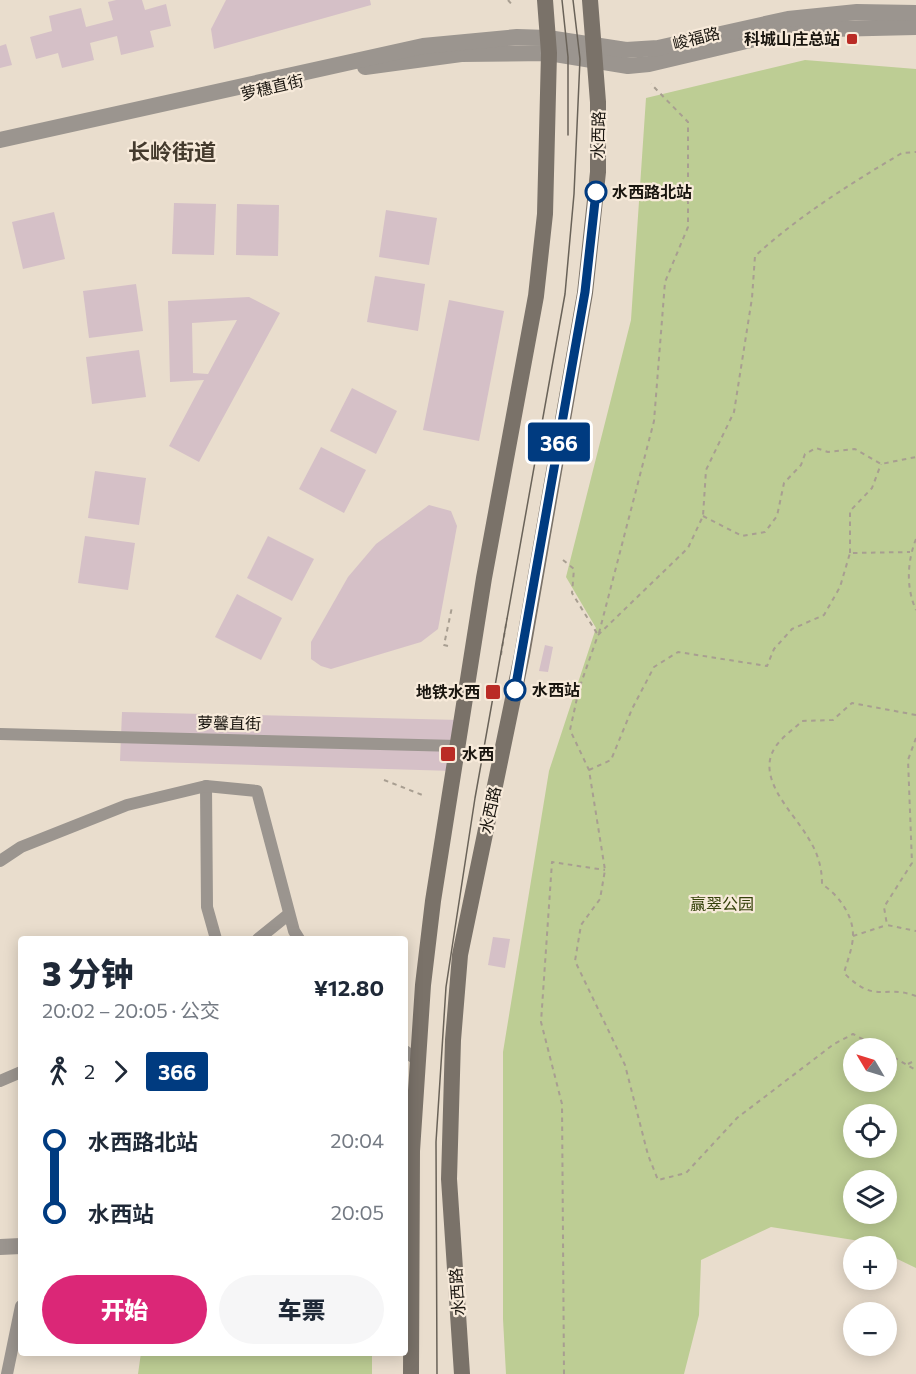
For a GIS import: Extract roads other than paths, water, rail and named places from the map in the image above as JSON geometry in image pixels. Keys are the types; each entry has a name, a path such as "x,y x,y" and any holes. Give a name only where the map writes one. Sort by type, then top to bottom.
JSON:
{"main road":[{"path":"408,1280 412,1151 411,1055 482,588 536,296 545,214 548,46 545,0"},
{"name":"水西路","path":"462,1374 449,1179 453,1040 460,955 522,655 585,292 598,172 598,102 590,0"},
{"path":"408,1328 411,1374"}],"street":[{"name":"峻福路","path":"594,54 658,48 788,19 857,12 916,14"},
{"name":"峻福路","path":"548,46 594,54 628,66 649,64 738,42 804,31 886,26 916,27"},
{"name":"萝穗直街","path":"0,140 386,52 466,40 548,46"},
{"name":"萝穗直街","path":"0,149 358,68 461,54 548,46"},
{"name":"萝馨直街","path":"0,734 458,746"},
{"path":"0,861 21,847 127,805 206,786 257,791 297,936"},
{"path":"206,786 207,907 215,936"},
{"path":"262,936 289,914"},
{"path":"0,1081 18,1073"},
{"path":"0,1247 18,1246"},
{"path":"8,1374 18,1322"}],"tram line":[{"path":"562,0 568,57 568,135"},
{"path":"437,1374 436,1142 446,987 475,798 565,294 574,194 580,59 573,0"}],"place":[{"name":"科城山庄总站","path":"852,39"},
{"name":"水西路北站","path":"596,192"},
{"name":"水西站","path":"515,690"},
{"name":"地铁水西","path":"493,692"},
{"name":"水西","path":"448,754"}],"district":[{"name":"长岭街道","path":"172,152"}],"park label":[{"name":"赢翠公园","path":"722,904"}]}
